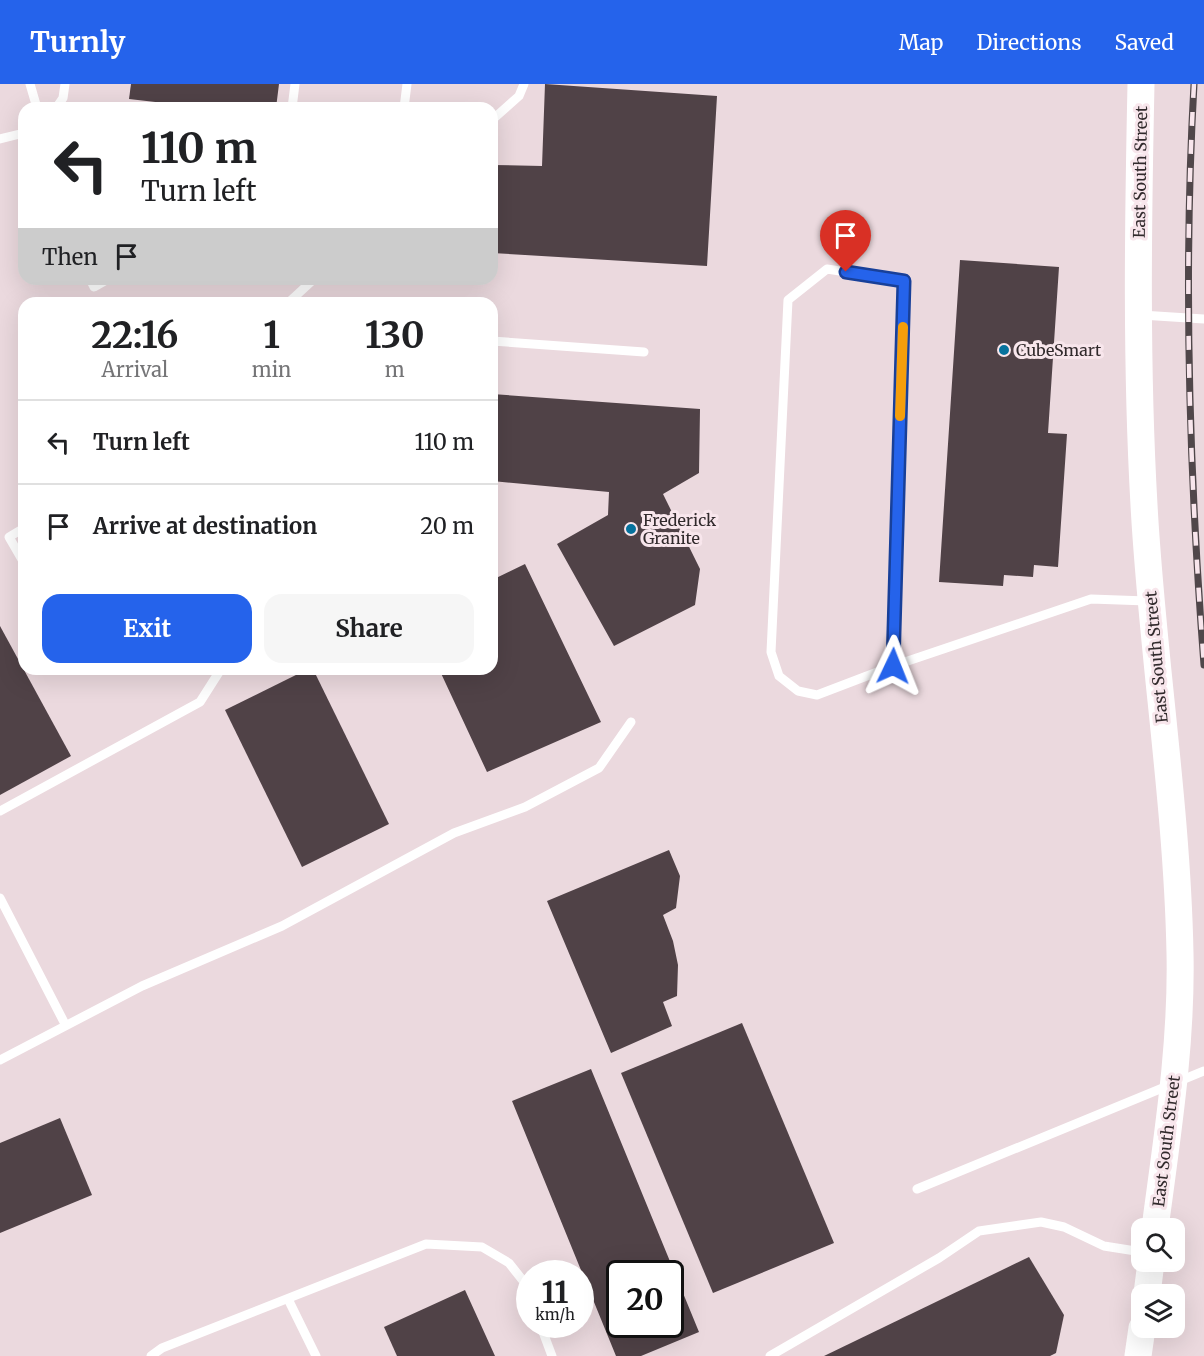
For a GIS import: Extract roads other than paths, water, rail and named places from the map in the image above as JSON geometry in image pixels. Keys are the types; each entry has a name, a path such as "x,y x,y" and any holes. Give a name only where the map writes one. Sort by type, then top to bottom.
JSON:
{"main road":[{"name":"East South Street","path":"1141,84 1137,314 1143,502 1150,601 1178,894 1180,1005 1156,1218"},
{"path":"1138,1356 1141,1338"}],"lane":[{"path":"30,84 35,102"},
{"path":"60,102 65,84"},
{"path":"293,102 295,84"},
{"path":"405,102 407,84"},
{"path":"498,115 519,96 524,84"},
{"path":"0,139 18,134"},
{"path":"893,666 904,281 827,269 788,300 771,652 779,676 798,690 817,695 893,666 1091,599 1150,601"},
{"path":"294,297 308,285"},
{"path":"1137,314 1204,319"},
{"path":"498,341 644,351"},
{"path":"18,532 9,537 18,552"},
{"path":"0,811 200,702 217,675"},
{"path":"0,1060 65,1024 142,986 282,926 454,834 525,807 599,768 630,722"},
{"path":"0,898 65,1024"},
{"path":"917,1189 1204,1071"},
{"path":"770,1356 939,1258 979,1231 1041,1222 1064,1227 1104,1246 1131,1250"},
{"path":"151,1356 162,1348 426,1244 482,1247 509,1263 516,1272"},
{"path":"288,1299 316,1356"},
{"path":"545,1338 552,1356"}],"railway":[{"path":"1194,84 1189,229 1189,374 1204,665"}],"place":[{"name":"CubeSmart","path":"1004,350"},
{"name":"Frederick Granite","path":"631,529"}]}
